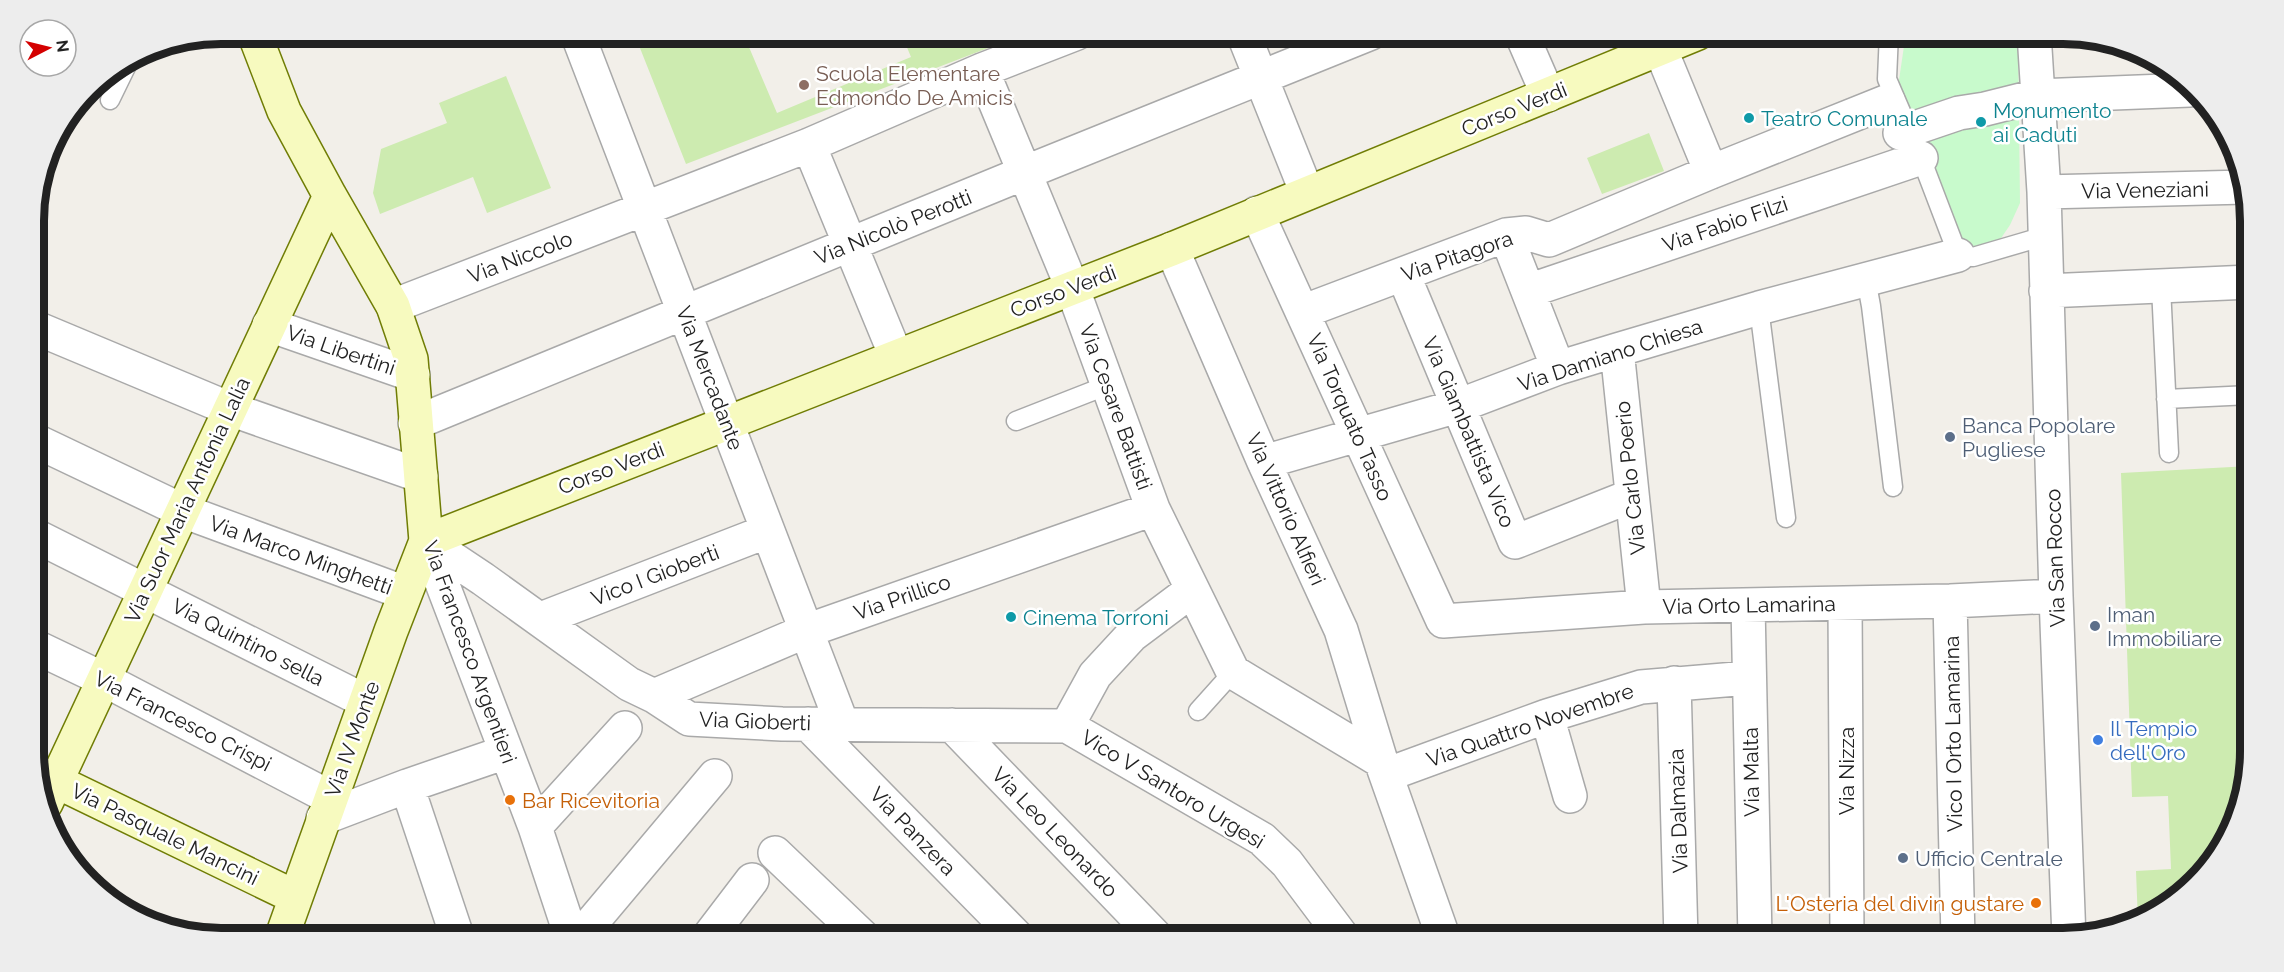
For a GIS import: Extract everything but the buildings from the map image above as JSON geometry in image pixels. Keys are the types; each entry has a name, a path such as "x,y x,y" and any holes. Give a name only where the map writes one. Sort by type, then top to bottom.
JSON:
{"street":[{"name":"Via Francesco Argentieri","path":"258,43 284,111 393,306 411,359 426,541 535,827 568,928"},
{"name":"Via Mercadante","path":"581,43 842,724"},
{"name":"Via Niccolo","path":"393,306 809,145 982,70 1051,43"},
{"path":"1247,43 1307,193"},
{"name":"Via Nicolò Perotti","path":"415,423 1346,43"},
{"path":"1525,43 1548,95"},
{"name":"Corso Verdi","path":"426,541 1172,249 1673,43"},
{"name":"Via San Rocco","path":"2034,43 2044,192 2069,928"},
{"path":"1660,48 1711,172"},
{"name":"Via Cesare Battisti","path":"982,70 1072,287 1153,509 1233,672"},
{"name":"Via Fabio Filzi","path":"1528,291 1910,140 1959,113 2037,96 2183,90"},
{"name":"Via Pitagora","path":"1302,312 1506,235 1526,233 1549,240 1888,101"},
{"path":"809,145 896,356"},
{"name":"Via Veneziani","path":"2044,192 2237,187"},
{"name":"Via Suor Maria Antonia Lalia","path":"47,783 103,679 330,196"},
{"name":"Via Torquato Tasso","path":"1257,213 1443,621"},
{"path":"1506,235 1558,368"},
{"name":"Via Vittorio Alfieri","path":"1172,249 1264,462 1341,630 1384,768 1440,928"},
{"name":"Via Damiano Chiesa","path":"1264,462 1458,406 1558,368 1617,350 1759,308 1958,255"},
{"name":"Via Giambattista Vico","path":"1403,273 1515,542 1631,496"},
{"path":"2046,291 2240,283"},
{"name":"Via Libertini","path":"269,325 412,375"},
{"path":"44,331 230,409 421,476"},
{"name":"Via Carlo Poerio","path":"1617,350 1644,607"},
{"name":"Via Marco Minghetti","path":"44,445 183,511 405,593"},
{"name":"Via Prillico","path":"654,696 806,631 1153,509"},
{"name":"Vico I Gioberti","path":"541,619 768,531"},
{"name":"Via Quintino sella","path":"44,540 365,701"},
{"name":"Via IV Monte","path":"286,928 365,701 426,541"},
{"name":"Via Gioberti","path":"426,541 541,619 629,684 654,696 689,719 808,724 1067,726"},
{"path":"1067,726 1095,675 1132,635 1192,590"},
{"name":"Via Orto Lamarina","path":"1443,621 1644,607 1950,601 2056,596"},
{"name":"Vico I Orto Lamarina","path":"1950,601 1958,928"},
{"name":"Via Nizza","path":"1845,603 1847,928"},
{"name":"Via Malta","path":"1748,605 1755,928"},
{"name":"Via Francesco Crispi","path":"44,651 103,679 327,808"},
{"path":"1233,672 1384,768"},
{"name":"Via Quattro Novembre","path":"1384,768 1641,687 1748,678"},
{"name":"Via Dalmazia","path":"1674,683 1681,928"},
{"path":"1547,716 1570,796"},
{"name":"Via Panzera","path":"808,724 1008,928"},
{"name":"Via Leo Leonardo","path":"952,725 1147,928"},
{"name":"Vico V Santoro Urgesi","path":"1067,726 1262,839 1287,863 1336,928"},
{"path":"535,827 625,728"},
{"path":"327,808 406,786 506,752"},
{"path":"587,928 715,776"},
{"name":"Via Pasquale Mancini","path":"47,786 295,897"},
{"path":"406,786 454,928"},
{"path":"775,853 843,928"},
{"path":"716,928 753,880"}],"lane":[{"path":"1889,43 1887,79 1958,255 1973,257 2031,240 2044,243"},
{"path":"110,100 123,73"},
{"path":"1866,279 1893,487"},
{"path":"2161,287 2169,453"},
{"path":"1759,308 1786,518"},
{"path":"1016,421 1108,385"},
{"path":"2166,399 2240,395"},
{"path":"1198,711 1233,672"}],"green space":[{"path":"638,43 747,43 777,113 911,57 905,43 1001,43 686,164"},
{"path":"1907,43 2018,43 2020,203 2010,225 1997,244 1976,249 1958,238 1898,87 1904,46"},
{"path":"506,76 551,188 487,213 473,177 380,214 373,193 381,149 447,123 439,103"},
{"path":"1649,133 1664,171 1602,194 1587,158"},
{"path":"2240,467 2240,752 2237,786 2227,819 2204,859 2189,877 2171,892 2138,912 2136,871 2171,869 2168,796 2132,797 2121,473"}],"place":[{"name":"Scuola Elementare Edmondo De Amicis","path":"804,85"},
{"name":"Teatro Comunale","path":"1749,118"},
{"name":"Monumento ai Caduti","path":"1981,122"},
{"name":"Banca Popolare Pugliese","path":"1950,437"},
{"name":"Cinema Torroni","path":"1011,617"},
{"name":"Iman Immobiliare","path":"2095,626"},
{"name":"Il Tempio dell'Oro","path":"2098,740"},
{"name":"Bar Ricevitoria","path":"510,800"},
{"name":"Ufficio Centrale","path":"1903,858"},
{"name":"L'Osteria del divin gustare","path":"2036,903"}]}
